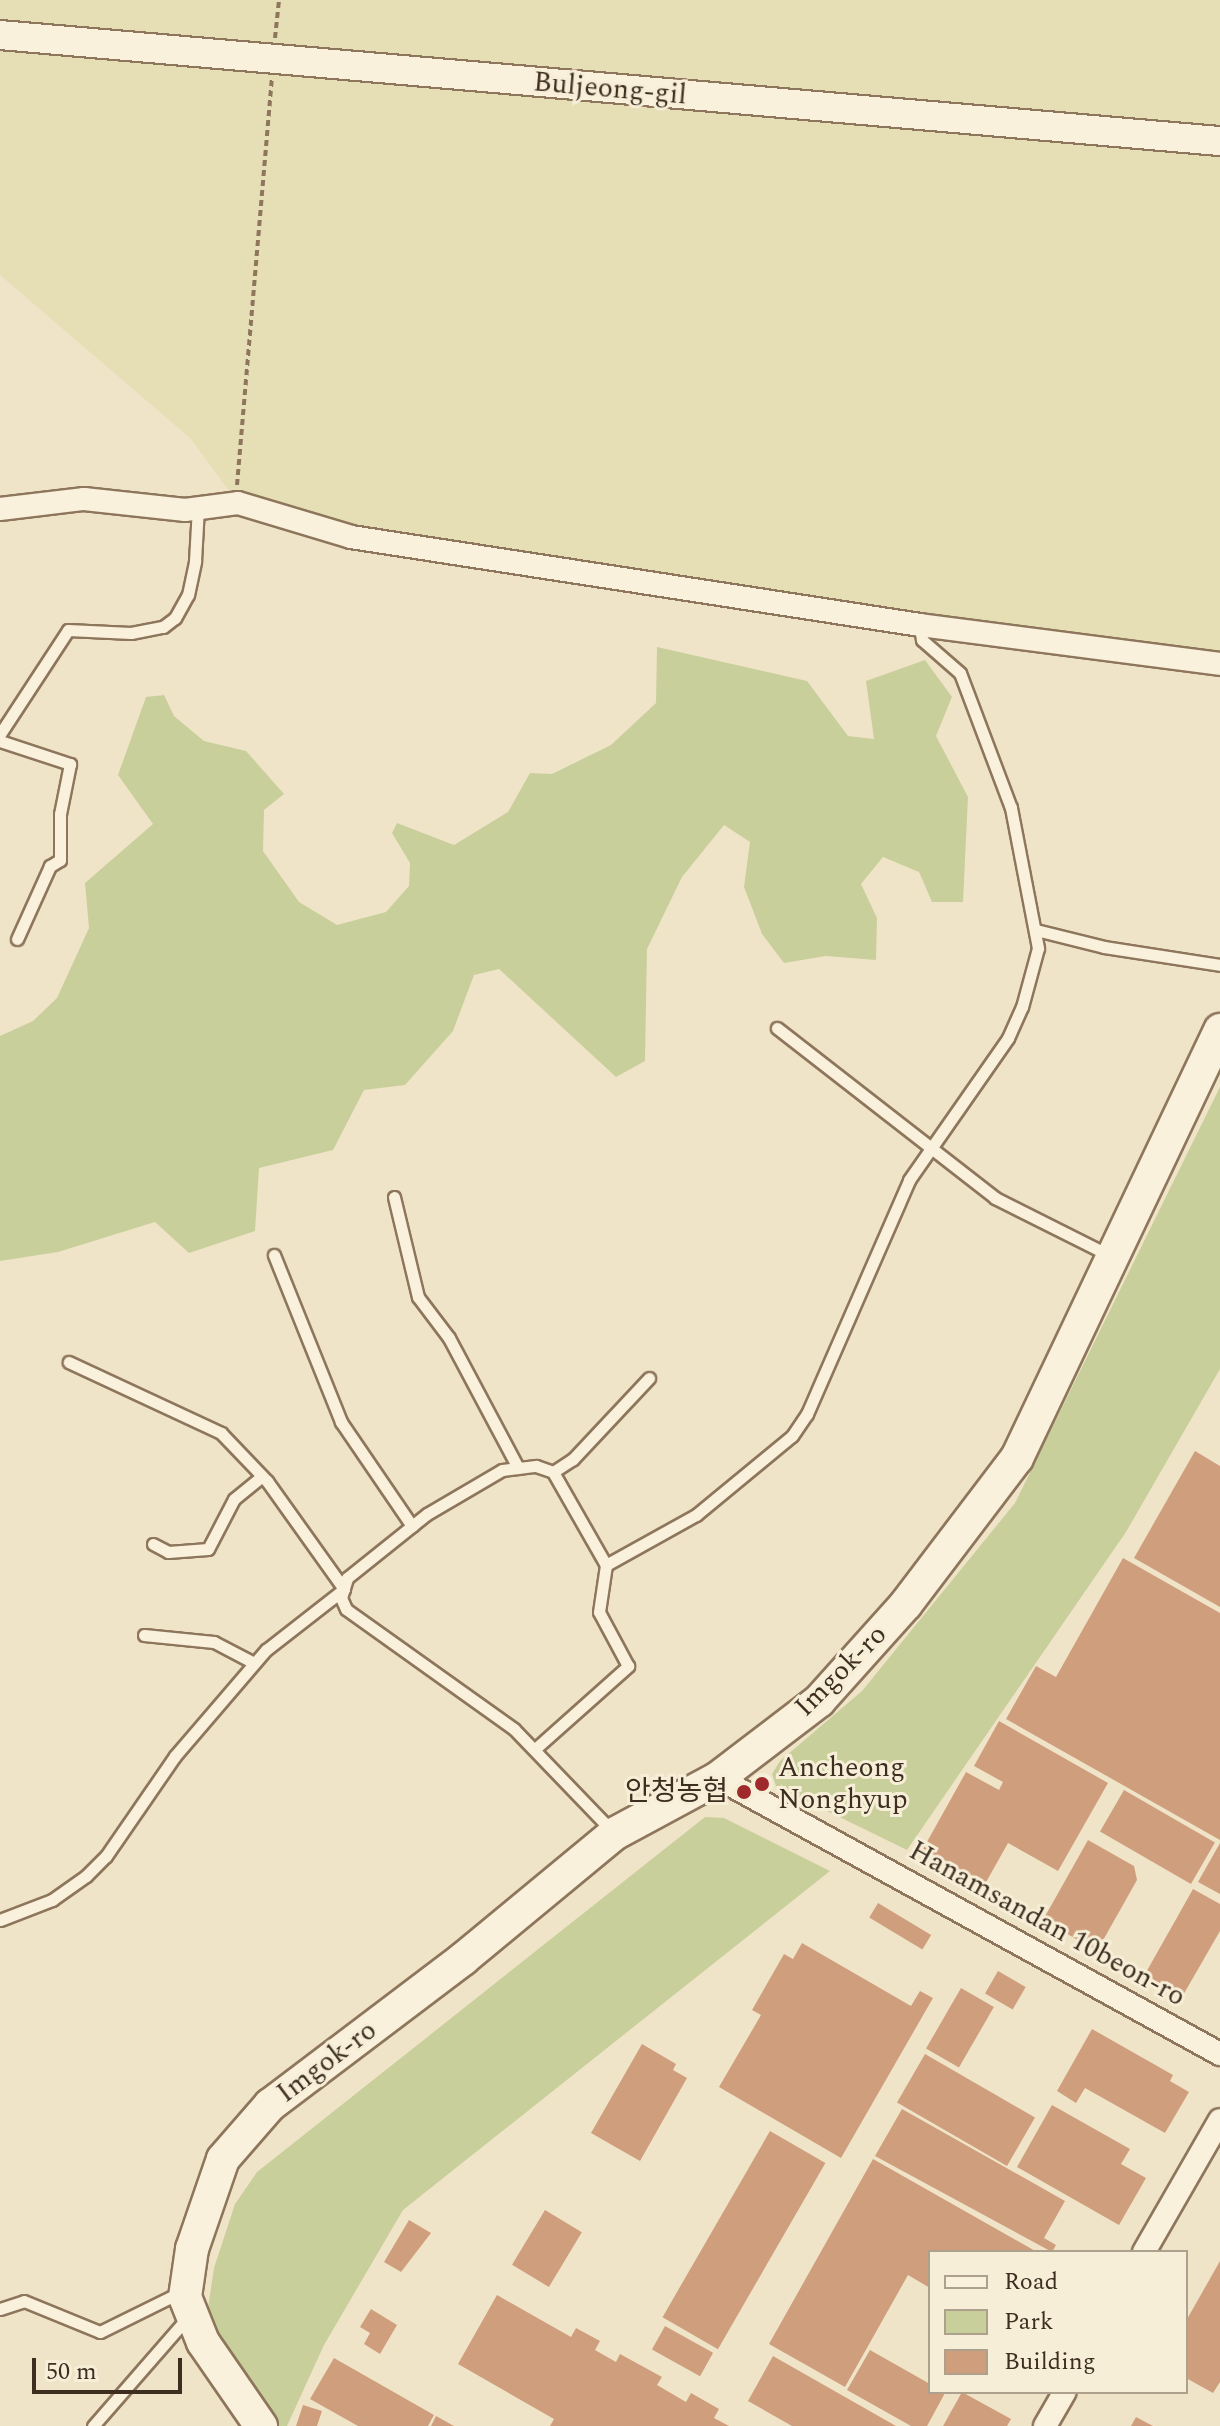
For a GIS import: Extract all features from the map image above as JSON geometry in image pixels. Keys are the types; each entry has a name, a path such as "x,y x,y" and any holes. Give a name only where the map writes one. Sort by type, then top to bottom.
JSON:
{"main road":[{"name":"Imgok-ro","path":"187,2303 192,2249 223,2159 254,2119 463,1959 614,1834 718,1778 819,1701 906,1604 1008,1471 1220,1030"},
{"path":"187,2303 261,2426"}],"street":[{"name":"Buljeong-gil","path":"0,35 1220,141"},
{"path":"0,509 84,499 185,510 238,503 351,537 920,625 1220,664"},
{"name":"Hanamsandan 10beon-ro","path":"718,1778 1220,2054"},
{"path":"1145,2250 1220,2120"},
{"path":"1045,2426 1064,2394"}],"lane":[{"path":"0,734 68,630 131,633 163,627 175,618 192,573 198,507"},
{"path":"606,1565 696,1515 792,1436 807,1414 883,1234 931,1146 1008,1038 1033,968 1036,930 1025,896 1015,822 977,711 960,673 922,640 920,625"},
{"path":"0,741 70,764 60,814 60,860 50,866 17,939"},
{"path":"1036,930 1119,950 1220,965"},
{"path":"777,1028 995,1198 1113,1257"},
{"path":"394,1197 418,1297 449,1338 518,1468"},
{"path":"274,1255 341,1422 412,1526"},
{"path":"69,1362 221,1433 262,1476 344,1589"},
{"path":"614,1834 535,1749 346,1609 341,1598 347,1578 412,1526 502,1470 518,1468 553,1472 573,1459 649,1378"},
{"path":"535,1749 628,1666 599,1612 606,1565 553,1472"},
{"path":"153,1544 168,1552 208,1549 234,1499 262,1476"},
{"path":"0,1920 52,1900 106,1856 146,1794 254,1663 344,1589"},
{"path":"144,1635 214,1642 254,1663"},
{"path":"0,2309 24,2301 100,2332 187,2303"},
{"path":"93,2426 187,2303"}],"path":[{"path":"238,503 279,0"}],"shaded area":[{"path":"0,0 1220,0 1220,669 526,554 347,548 337,531 238,503 190,438 0,275"}],"green space":[{"path":"657,647 807,681 848,736 874,739 866,681 925,660 952,697 936,736 968,797 963,902 932,902 919,872 883,857 861,884 877,918 876,960 826,956 784,963 762,934 744,887 750,842 724,825 682,877 647,949 645,1061 616,1077 499,969 474,975 453,1031 405,1085 364,1090 333,1150 259,1168 255,1231 189,1253 155,1222 58,1252 0,1261 0,1036 33,1021 57,998 89,928 85,883 153,824 118,775 146,697 164,695 174,716 204,741 246,751 284,794 264,810 263,851 299,902 337,925 386,912 409,886 410,863 392,833 397,823 454,845 508,812 530,773 552,774 611,745 656,703"},
{"path":"1220,1087 1220,1369 1126,1532 907,1850 776,1786 772,1774 780,1761 862,1691 1015,1503"},
{"path":"705,1817 724,1818 830,1871 403,2210 324,2345 287,2426 256,2426 212,2345 208,2308 214,2268 235,2204 257,2172"}],"building":[{"path":"1195,1451 1220,1466 1220,1607 1134,1558"},
{"path":"1123,1558 1220,1613 1220,1840 1006,1719 1036,1666 1056,1677"},
{"path":"999,1721 1108,1783 1058,1871 1008,1843 985,1884 923,1849 966,1772 999,1790 1003,1782 974,1766"},
{"path":"1124,1790 1215,1842 1191,1884 1100,1832"},
{"path":"1088,1840 1134,1866 1137,1880 1097,1951 1043,1920"},
{"path":"1220,1843 1220,1894 1198,1882"},
{"path":"1193,1889 1220,1904 1220,1931 1182,1997 1144,1976"},
{"path":"878,1903 931,1935 922,1950 869,1918"},
{"path":"802,1943 911,2006 920,1991 933,1998 841,2158 719,2087 761,2015 752,2010 784,1954 793,1959"},
{"path":"998,1971 1026,1987 1013,2010 985,1994"},
{"path":"961,1988 994,2007 959,2068 926,2049"},
{"path":"1092,2029 1173,2075 1170,2081 1189,2092 1165,2133 1085,2088 1076,2103 1057,2091"},
{"path":"642,2044 676,2064 673,2070 687,2078 640,2161 591,2133"},
{"path":"925,2054 1035,2118 1007,2166 897,2102"},
{"path":"1052,2105 1130,2149 1121,2164 1146,2178 1119,2225 1017,2167"},
{"path":"902,2109 1065,2201 1044,2238 1056,2245 1053,2250 1048,2250 875,2156"},
{"path":"770,2131 825,2163 718,2349 663,2317"},
{"path":"873,2159 1033,2250 928,2250 928,2287 908,2275 845,2387 769,2344"},
{"path":"545,2210 582,2232 549,2287 512,2265"},
{"path":"409,2220 431,2233 401,2272 384,2262"},
{"path":"1220,2261 1220,2382 1213,2393 1188,2379 1188,2317"},
{"path":"497,2295 571,2337 576,2328 600,2341 595,2350 616,2362 620,2354 662,2377 657,2385 686,2402 691,2393 719,2409 714,2418 729,2426 550,2426 554,2419 458,2364"},
{"path":"371,2309 397,2325 380,2354 364,2344 370,2333 360,2327"},
{"path":"665,2326 713,2353 700,2376 652,2350"},
{"path":"870,2350 928,2383 928,2394 944,2394 927,2426 911,2426 847,2390"},
{"path":"773,2356 896,2426 792,2426 748,2401"},
{"path":"334,2358 434,2415 428,2426 358,2426 310,2399"},
{"path":"961,2394 1011,2419 1007,2426 943,2426"},
{"path":"303,2405 322,2411 317,2426 296,2426"},
{"path":"436,2416 454,2426 431,2426"},
{"path":"1136,2417 1153,2426 1131,2426"}],"place":[{"name":"Ancheong Nonghyup","path":"762,1784"},
{"name":"안청농협","path":"744,1792"}]}
